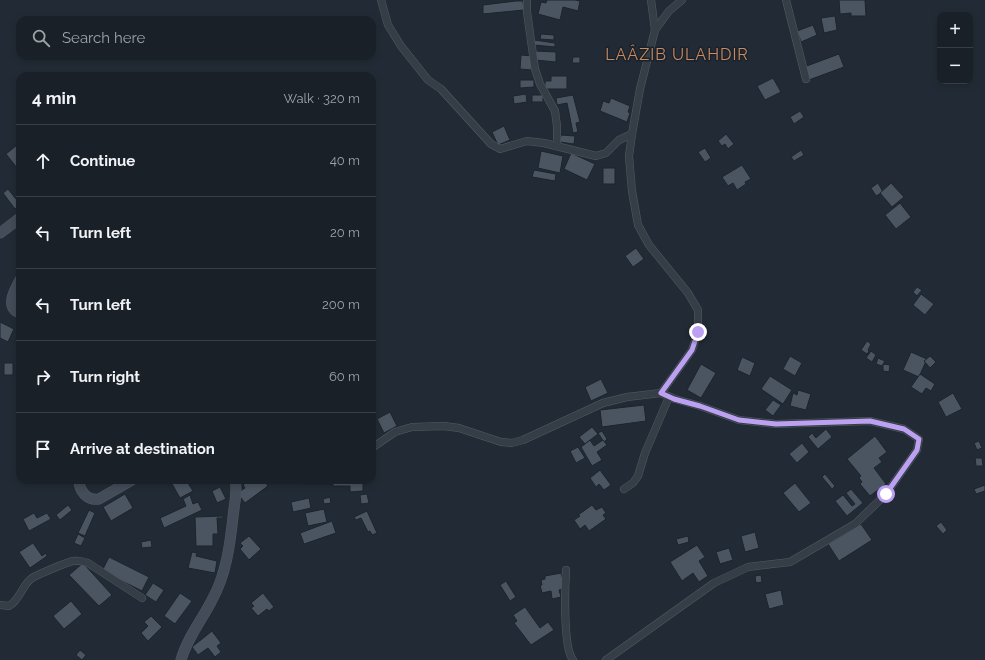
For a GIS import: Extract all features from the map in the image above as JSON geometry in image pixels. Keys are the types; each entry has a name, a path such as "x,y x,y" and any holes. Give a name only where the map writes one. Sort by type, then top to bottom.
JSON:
{"main road":[{"path":"0,233 16,221"},
{"path":"16,288 11,297 12,304 16,311"},
{"path":"79,484 84,495 91,500 95,500 125,484"},
{"path":"181,660 194,630 212,600 222,579 230,536 235,484"}],"street":[{"path":"381,0 388,25 400,46 428,80 441,89 491,144 500,149 527,141 544,143 596,156 606,153 618,140 632,134"},
{"path":"527,0 527,12 535,69 540,84 555,111 557,146"},
{"path":"651,0 655,30 640,89 632,134 629,156 632,191 638,225 649,245 688,293 698,310 698,332 692,350 661,393"},
{"path":"655,30 669,11 682,0"},
{"path":"786,0 806,79"},
{"path":"376,445 395,432 412,427 444,426 459,428 501,442 512,443 524,440 603,403 661,393 739,420 776,424 870,421 904,429 919,439 917,450 886,494 856,524 790,562 748,567 714,583 606,660"},
{"path":"624,489 633,483 638,476 645,453 669,396"},
{"path":"0,605 9,606 13,604 32,578 72,561 81,561 88,564 142,598"},
{"path":"566,570 566,618 569,654 573,660"}],"building":[{"path":"547,0 580,1 578,11 563,7 560,20 538,14 541,2 546,3"},
{"path":"839,0 865,0 866,16 851,16 851,13 840,14"},
{"path":"523,1 524,10 483,14 483,5"},
{"path":"835,16 837,30 824,33 821,18"},
{"path":"813,25 817,35 801,42 797,31"},
{"path":"541,34 554,35 554,40 540,39"},
{"path":"534,40 555,43 555,47 534,45"},
{"path":"536,51 556,52 556,62 535,60"},
{"path":"839,54 844,67 809,80 804,67"},
{"path":"521,55 533,56 531,70 520,69"},
{"path":"573,57 580,57 580,63 572,63"},
{"path":"551,76 567,76 567,89 545,89 545,81 551,81"},
{"path":"773,78 781,92 765,100 757,86"},
{"path":"520,80 534,80 534,87 520,88"},
{"path":"526,94 527,102 514,104 513,96"},
{"path":"532,95 543,95 543,102 532,102"},
{"path":"573,95 580,122 576,123 578,132 573,133 567,103 557,105 556,98"},
{"path":"611,98 630,106 628,112 630,113 627,122 600,111 603,101 609,103"},
{"path":"800,111 804,117 794,124 790,117"},
{"path":"504,126 510,140 498,145 492,132"},
{"path":"726,134 734,144 728,149 725,144 722,146 718,141"},
{"path":"561,135 575,136 574,144 560,142"},
{"path":"16,146 16,167 6,154"},
{"path":"705,148 711,158 705,162 698,152"},
{"path":"801,150 804,155 794,161 791,157"},
{"path":"541,151 563,156 560,173 538,168"},
{"path":"571,153 595,164 587,180 564,169"},
{"path":"742,165 751,179 745,182 746,184 737,190 733,183 728,186 722,177"},
{"path":"603,168 615,168 615,184 603,184"},
{"path":"534,170 556,174 555,181 532,177"},
{"path":"878,183 883,192 876,196 871,188"},
{"path":"891,183 904,197 892,207 880,193"},
{"path":"8,189 16,199 16,208 15,209 3,193"},
{"path":"900,203 911,217 896,229 885,215"},
{"path":"636,248 644,259 633,267 625,256"},
{"path":"917,287 922,290 917,296 913,292"},
{"path":"921,294 934,304 925,315 913,305"},
{"path":"0,322 14,329 8,342 0,338"},
{"path":"867,341 871,344 867,354 861,350"},
{"path":"871,351 876,355 872,362 866,358"},
{"path":"911,352 927,359 919,377 903,370"},
{"path":"790,356 802,363 795,376 783,369"},
{"path":"930,356 936,362 930,368 924,361"},
{"path":"742,357 755,363 750,376 737,370"},
{"path":"878,358 885,361 882,366 876,364"},
{"path":"4,363 13,363 13,375 4,375"},
{"path":"701,364 716,373 701,398 687,390"},
{"path":"883,364 890,365 889,372 883,371"},
{"path":"920,374 935,384 931,391 926,388 922,394 911,387"},
{"path":"770,376 792,390 783,404 761,389"},
{"path":"601,379 608,393 591,401 585,387"},
{"path":"798,390 811,394 806,410 790,406 793,393 797,395"},
{"path":"953,393 962,409 946,417 938,402"},
{"path":"773,400 781,405 773,416 765,410"},
{"path":"644,405 646,421 602,427 600,410"},
{"path":"390,412 397,426 384,433 377,419"},
{"path":"592,427 598,434 585,444 579,437"},
{"path":"826,429 832,437 818,449 808,437 812,433 816,438"},
{"path":"602,431 607,439 604,442 598,433"},
{"path":"875,436 887,452 879,458 882,462 874,468 886,484 870,496 860,484 862,482 859,478 861,476 847,459"},
{"path":"590,440 594,446 603,440 607,445 597,452 602,460 592,466 581,447"},
{"path":"979,441 982,448 977,450 974,443"},
{"path":"802,443 809,452 797,463 789,454"},
{"path":"578,447 585,458 576,463 570,451"},
{"path":"975,458 982,458 983,466 976,466"},
{"path":"600,470 611,485 604,490 599,484 596,487 590,478"},
{"path":"825,474 835,486 832,489 822,477"},
{"path":"795,483 811,503 799,512 783,493"},
{"path":"172,484 189,484 193,491 180,498"},
{"path":"267,484 268,486 245,503 237,493 245,488 243,485"},
{"path":"333,484 363,484 363,491 350,492 350,486 333,486"},
{"path":"985,485 985,491 976,494 974,489"},
{"path":"220,487 226,499 217,503 212,491"},
{"path":"851,489 863,503 847,516 835,501 843,495 852,506 855,504 846,493"},
{"path":"125,494 133,508 111,521 103,507"},
{"path":"367,494 369,503 361,504 360,495"},
{"path":"190,495 193,504 198,502 202,510 164,528 160,518 186,506 183,499"},
{"path":"330,497 331,503 324,504 323,499"},
{"path":"309,498 311,508 293,512 291,502"},
{"path":"68,505 72,510 60,520 56,515"},
{"path":"592,505 596,510 602,507 606,513 603,515 606,519 589,531 585,525 580,529 574,520 580,516 578,515"},
{"path":"324,509 327,522 308,526 305,513"},
{"path":"89,510 95,513 85,536 78,533"},
{"path":"367,511 377,533 372,535 370,531 368,532 361,518 356,520 354,517"},
{"path":"34,513 37,518 47,513 51,519 29,531 23,519"},
{"path":"223,516 223,518 217,518 218,534 213,534 213,546 196,546 195,517"},
{"path":"332,521 336,533 304,544 300,533"},
{"path":"941,522 947,530 943,534 936,526"},
{"path":"861,524 872,540 839,561 828,544"},
{"path":"755,532 759,548 745,552 741,536"},
{"path":"78,534 85,538 81,546 74,543"},
{"path":"249,536 261,549 249,560 240,549 243,546 240,543"},
{"path":"688,536 689,542 678,545 676,539"},
{"path":"151,540 152,547 142,548 141,542"},
{"path":"33,543 42,556 46,553 47,556 30,568 19,552"},
{"path":"697,545 705,557 699,561 708,576 699,582 693,573 682,581 670,562"},
{"path":"729,548 733,560 720,564 716,552"},
{"path":"192,552 197,553 196,556 217,561 215,573 188,568"},
{"path":"109,557 149,577 142,591 102,571"},
{"path":"83,563 112,595 99,606 69,575"},
{"path":"561,573 565,588 559,590 561,597 552,599 551,591 542,593 540,585 542,585 541,580 545,579 545,576"},
{"path":"761,575 762,582 756,583 755,576"},
{"path":"506,581 516,597 510,601 500,585"},
{"path":"153,583 164,590 156,602 145,595"},
{"path":"781,590 784,605 769,609 765,594"},
{"path":"180,593 192,601 175,624 164,616"},
{"path":"263,593 274,607 269,611 267,609 258,616 251,608 254,606 251,603"},
{"path":"71,601 82,614 64,629 53,616"},
{"path":"525,607 540,628 548,622 554,630 531,645 514,623 517,621 513,615"},
{"path":"151,616 162,627 148,641 141,633 148,626 144,622"},
{"path":"212,631 221,643 217,646 221,652 215,657 208,648 198,655 192,647"},
{"path":"80,650 86,655 82,660 76,655"}],"district":[{"name":"LAÂZIB ULAHDIR","path":"677,54"}],"route":[{"path":"698,332 692,350 661,393 674,399 700,406 739,420 776,424 870,421 904,429 919,439 917,450 886,494"}]}
